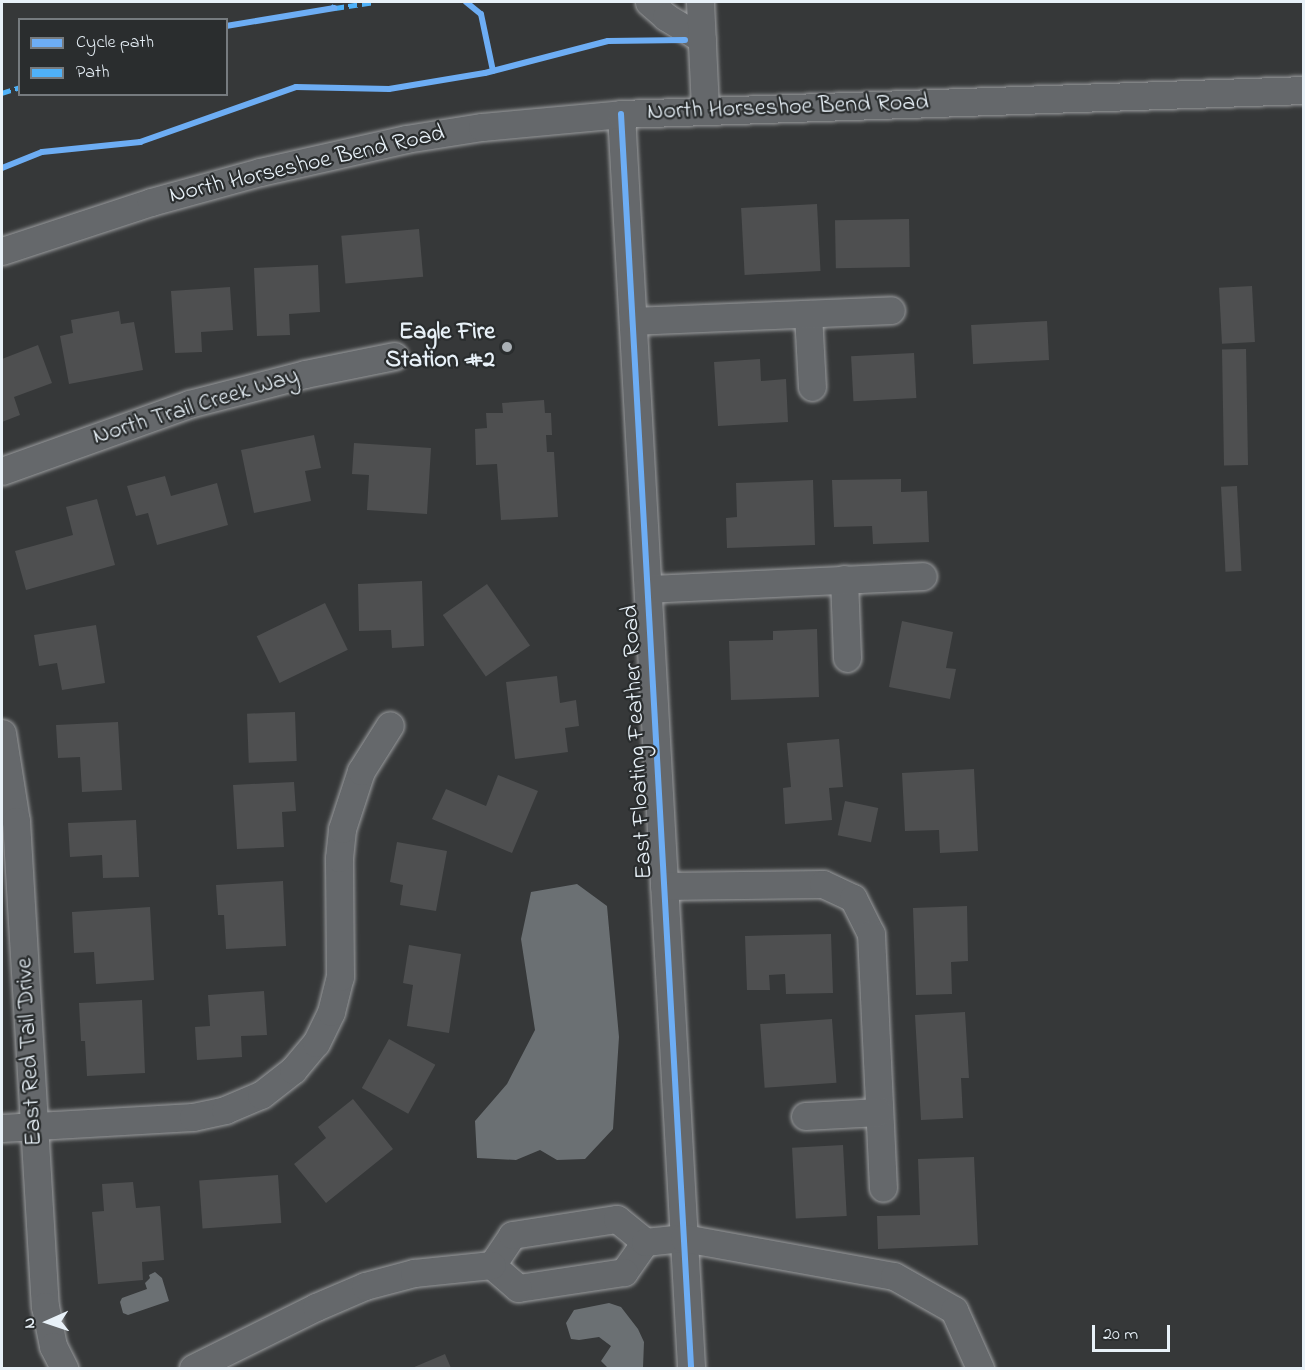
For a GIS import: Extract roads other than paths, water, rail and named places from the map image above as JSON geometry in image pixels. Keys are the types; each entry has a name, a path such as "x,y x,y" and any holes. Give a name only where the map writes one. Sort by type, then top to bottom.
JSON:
{"street":[{"path":"649,2 666,17 702,39"},
{"path":"700,2 705,110"},
{"name":"North Horseshoe Bend Road","path":"2,251 151,202 260,172 406,139 482,127 621,114 705,110 1304,90"},
{"name":"East Floating Feather Road","path":"621,114 691,1368"},
{"path":"633,321 891,310"},
{"path":"808,314 813,387"},
{"name":"North Trail Creek Way","path":"2,471 189,404 305,374 394,356"},
{"path":"648,589 923,576"},
{"path":"844,579 847,658"},
{"path":"2,1128 194,1117 225,1110 261,1095 293,1070 316,1043 331,1012 340,977 339,858 342,829 361,771 390,725"},
{"name":"East Red Tail Drive","path":"2,733 16,821 45,1306 53,1346 64,1368"},
{"path":"664,886 823,884 853,898 871,934 883,1188"},
{"path":"804,1116 879,1112"},
{"path":"492,1265 512,1235 617,1219 645,1242 684,1238 894,1276 954,1310 980,1368"},
{"path":"194,1368 316,1307 365,1286 414,1273 492,1265 518,1288 612,1274 624,1272 645,1242"}],"place":[{"name":"Eagle Fire Station #2","path":"507,347"}]}
